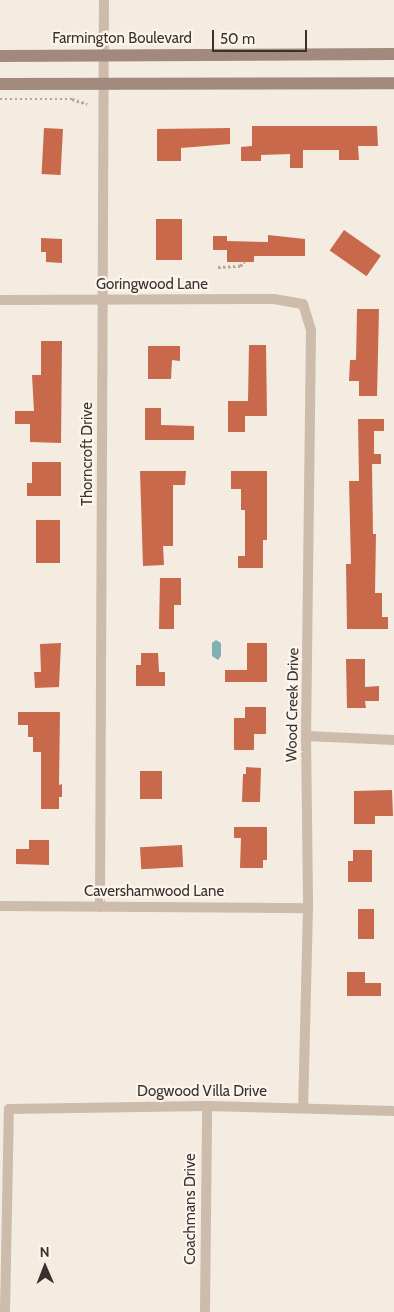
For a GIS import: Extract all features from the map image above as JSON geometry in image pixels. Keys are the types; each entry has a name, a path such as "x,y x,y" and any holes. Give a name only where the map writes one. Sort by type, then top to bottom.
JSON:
{"main road":[{"name":"Farmington Boulevard","path":"0,56 394,54"},
{"path":"0,84 394,83"}],"street":[{"name":"Thorncroft Drive","path":"100,907 104,0"},
{"name":"Goringwood Lane","path":"0,300 274,299 303,304"},
{"name":"Wood Creek Drive","path":"303,304 312,330 306,736 308,908 303,1106"},
{"path":"306,736 394,740"},
{"name":"Cavershamwood Lane","path":"0,906 308,908"},
{"name":"Coachmans Drive","path":"205,1312 207,1106"},
{"name":"Dogwood Villa Drive","path":"3,1286 9,1109 303,1106 394,1110"},
{"path":"3,1286 5,1312"}],"path":[{"path":"0,99 72,98 87,104"},
{"path":"218,267 235,267 244,262"}],"water":[{"path":"216,640 221,643 221,656 218,660 212,656 212,643"}],"building":[{"path":"252,126 377,126 378,146 358,146 359,160 339,160 339,150 303,150 303,168 290,168 290,154 261,155 261,161 241,161 241,147 252,146"},
{"path":"44,128 63,129 61,175 42,174"},
{"path":"230,128 230,144 181,148 181,161 157,161 157,129"},
{"path":"156,219 182,219 182,260 156,260"},
{"path":"344,230 381,256 367,276 330,250"},
{"path":"268,235 305,239 305,256 254,256 254,262 227,262 227,250 213,250 213,236 227,236 227,241 268,242"},
{"path":"41,238 62,239 62,263 46,262 46,252 41,252"},
{"path":"357,309 379,309 377,396 359,396 359,381 349,381 350,360 356,360"},
{"path":"41,341 62,341 61,443 30,442 30,424 15,424 15,411 34,411 32,375 41,375"},
{"path":"249,345 266,345 267,416 245,416 245,432 228,432 228,401 248,401"},
{"path":"148,346 180,346 180,361 172,360 171,379 148,379"},
{"path":"145,408 161,408 161,425 194,426 194,440 145,440"},
{"path":"358,419 384,419 384,431 374,431 374,454 381,454 381,464 372,464 373,534 376,534 375,593 382,593 382,617 388,617 388,629 347,629 346,564 351,564 349,481 359,481"},
{"path":"32,462 61,462 61,496 27,496 27,483 32,483"},
{"path":"140,471 186,471 185,485 173,485 173,546 163,546 164,565 143,566"},
{"path":"231,471 267,471 267,540 263,540 263,568 238,568 238,556 245,556 245,510 241,510 241,489 231,489"},
{"path":"36,520 60,520 60,563 36,563"},
{"path":"160,578 181,578 181,605 174,605 174,629 159,629"},
{"path":"61,643 59,687 35,688 34,672 41,672 40,644"},
{"path":"247,643 267,643 267,682 225,682 225,670 247,670"},
{"path":"141,653 158,653 159,672 165,672 165,686 136,686 136,665 141,665"},
{"path":"346,659 365,659 365,687 379,686 379,701 365,701 366,708 347,708"},
{"path":"245,707 266,707 266,734 254,734 254,750 234,750 234,718 245,718"},
{"path":"18,712 60,712 59,785 62,784 62,797 59,797 59,809 41,809 41,752 33,752 33,737 28,737 28,725 18,725"},
{"path":"246,767 261,768 260,802 242,802 243,774 246,774"},
{"path":"140,771 162,771 162,799 140,799"},
{"path":"392,790 393,816 375,816 375,824 354,824 354,791"},
{"path":"234,827 267,827 267,860 263,860 263,868 240,868 241,838 234,838"},
{"path":"29,840 49,840 49,865 16,864 16,849 29,849"},
{"path":"182,845 183,867 141,869 140,847"},
{"path":"353,850 372,850 372,882 348,882 348,861 353,861"},
{"path":"358,909 374,909 374,939 358,939"},
{"path":"347,972 365,972 365,983 381,983 381,996 347,996"}]}
